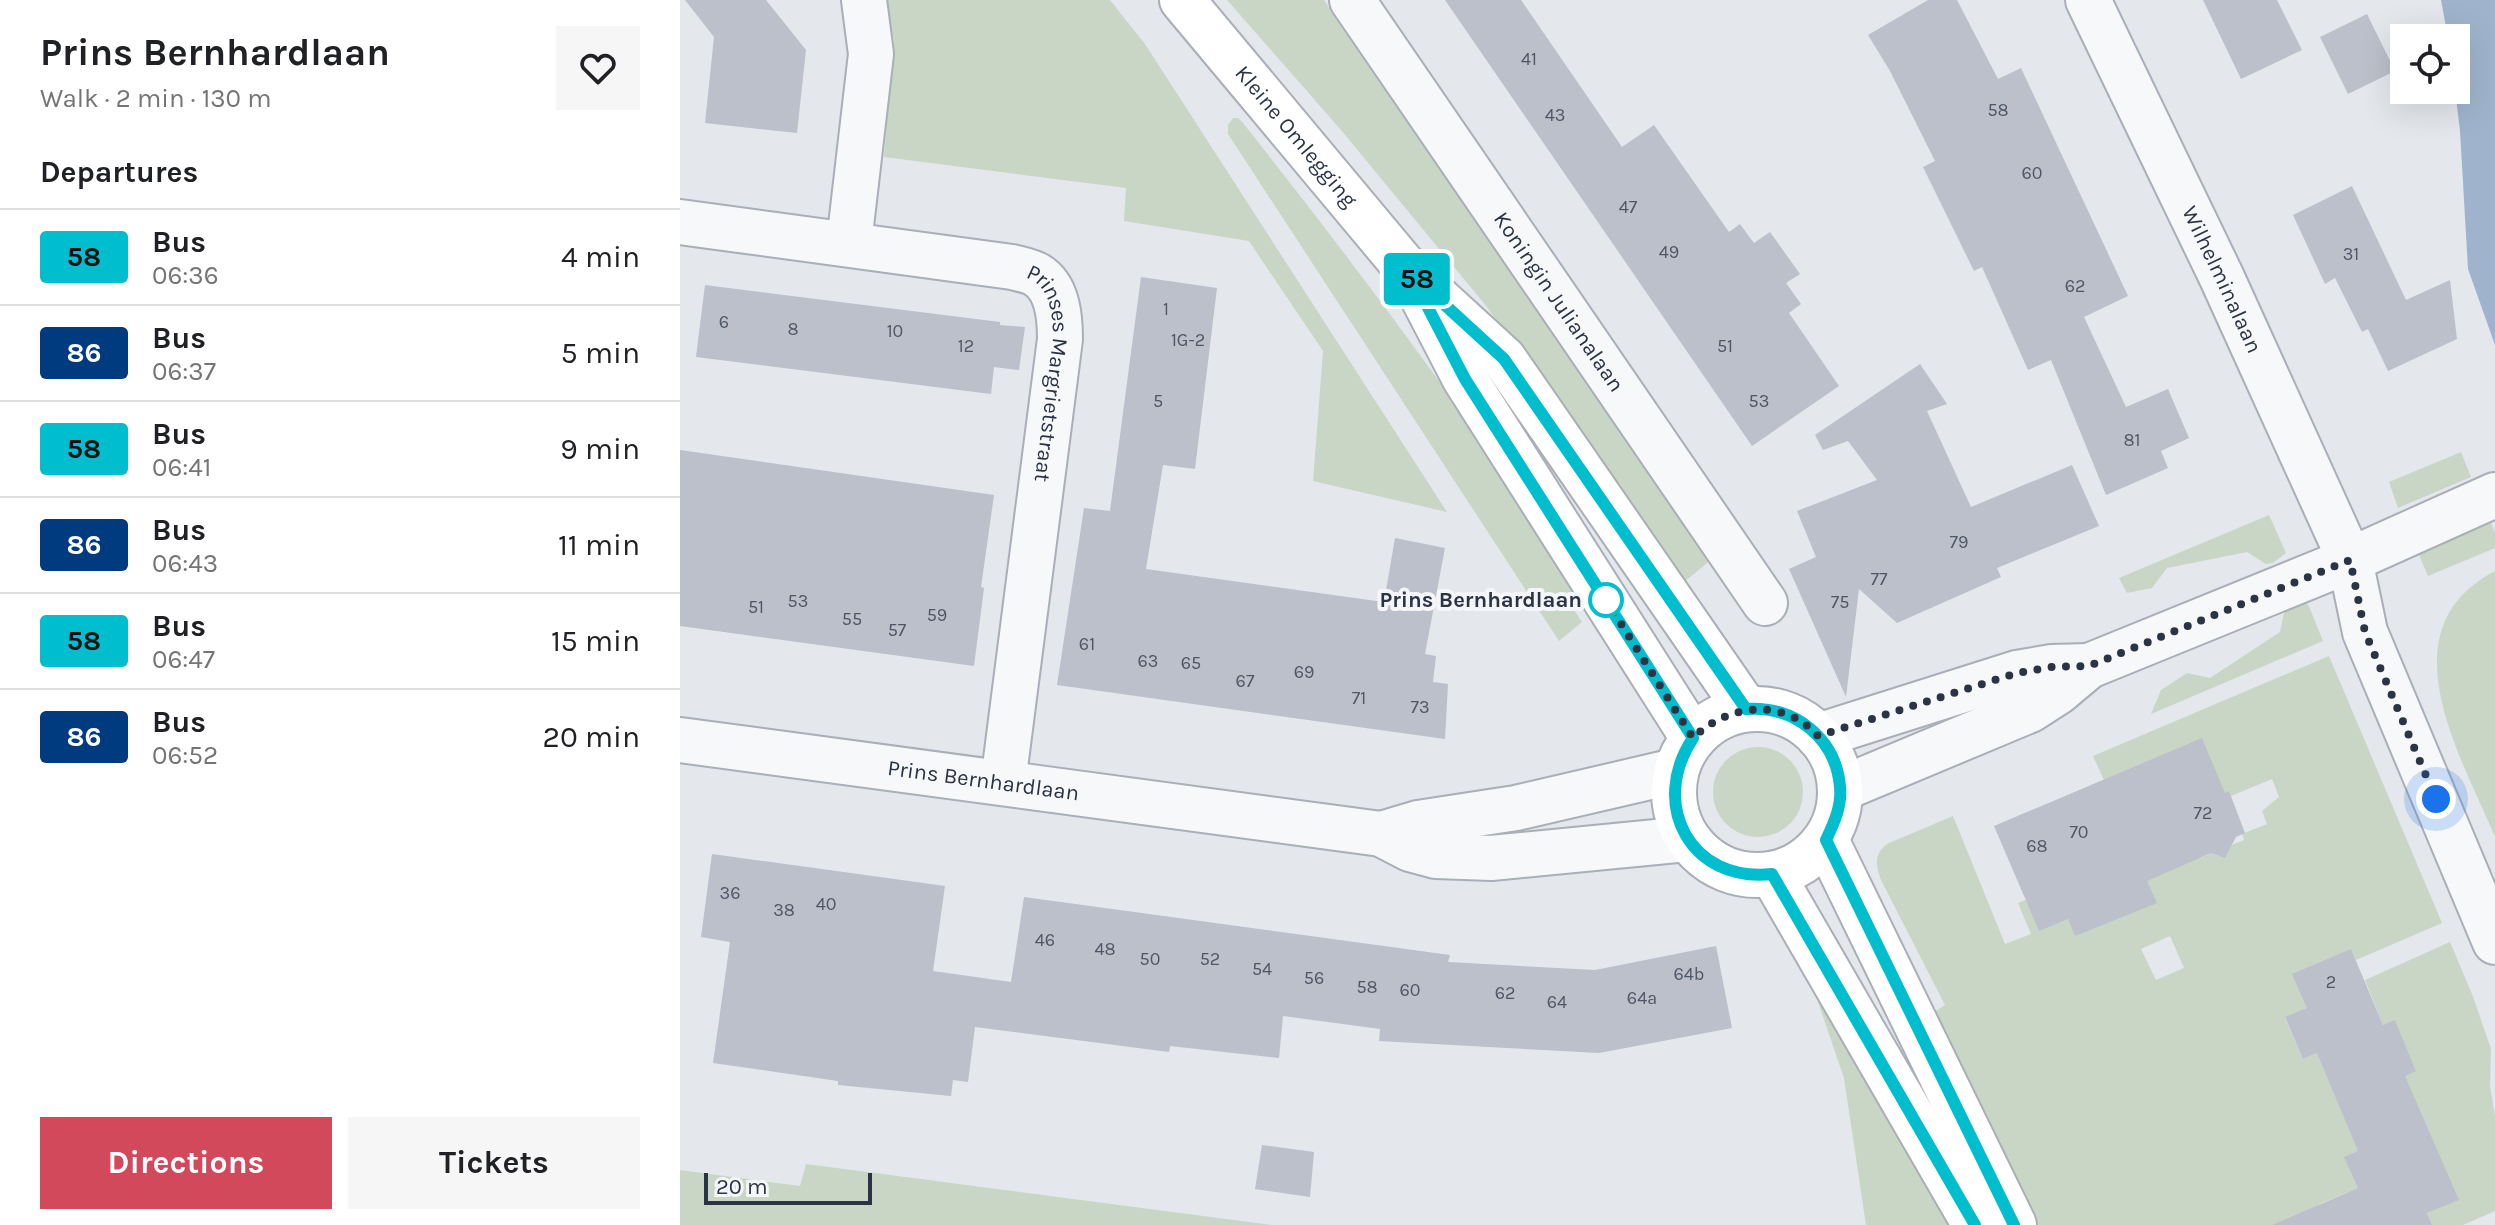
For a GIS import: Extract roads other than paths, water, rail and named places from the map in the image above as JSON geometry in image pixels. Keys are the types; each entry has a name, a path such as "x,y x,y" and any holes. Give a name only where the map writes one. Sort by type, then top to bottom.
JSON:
{"street":[{"path":"849,243 871,54 864,0"},
{"name":"Kleine Omlegging","path":"1182,0 1410,273 1504,359 1746,709"},
{"name":"Koningin Julianalaan","path":"1352,0 1765,603"},
{"name":"Wilhelminalaan","path":"2088,0 2222,278 2350,560 2365,632 2495,942"},
{"name":"Prinses Margrietstraat","path":"680,222 1012,267 1038,275 1051,290 1060,315 1060,339 1003,783"},
{"name":"Kleine Omlegging","path":"1410,273 1465,379 1684,754"},
{"path":"1841,789 2030,710 2089,666 2350,560 2495,495"},
{"path":"1818,736 2017,673 2052,667 2089,666"},
{"path":"1746,709 1775,711 1794,717 1818,736 1835,762 1841,789 1837,815 1826,840 1807,859 1788,870 1746,876 1725,870 1704,857 1687,839 1677,816 1673,793 1684,754 1718,718 1746,709"},
{"name":"Prins Bernhardlaan","path":"680,740 1381,834 1410,849 1436,856 1491,858 1687,839"},
{"name":"Prins Bernhardlaan","path":"1381,834 1418,823 1516,808 1684,754"},
{"path":"1826,840 2014,1225"},
{"path":"1772,874 1975,1225"}],"water":[{"path":"2441,0 2495,0 2495,345 2468,269 2457,104 2470,104 2470,24 2445,24"}],"place":[{"name":"Prins Bernhardlaan","path":"1606,600"}]}
